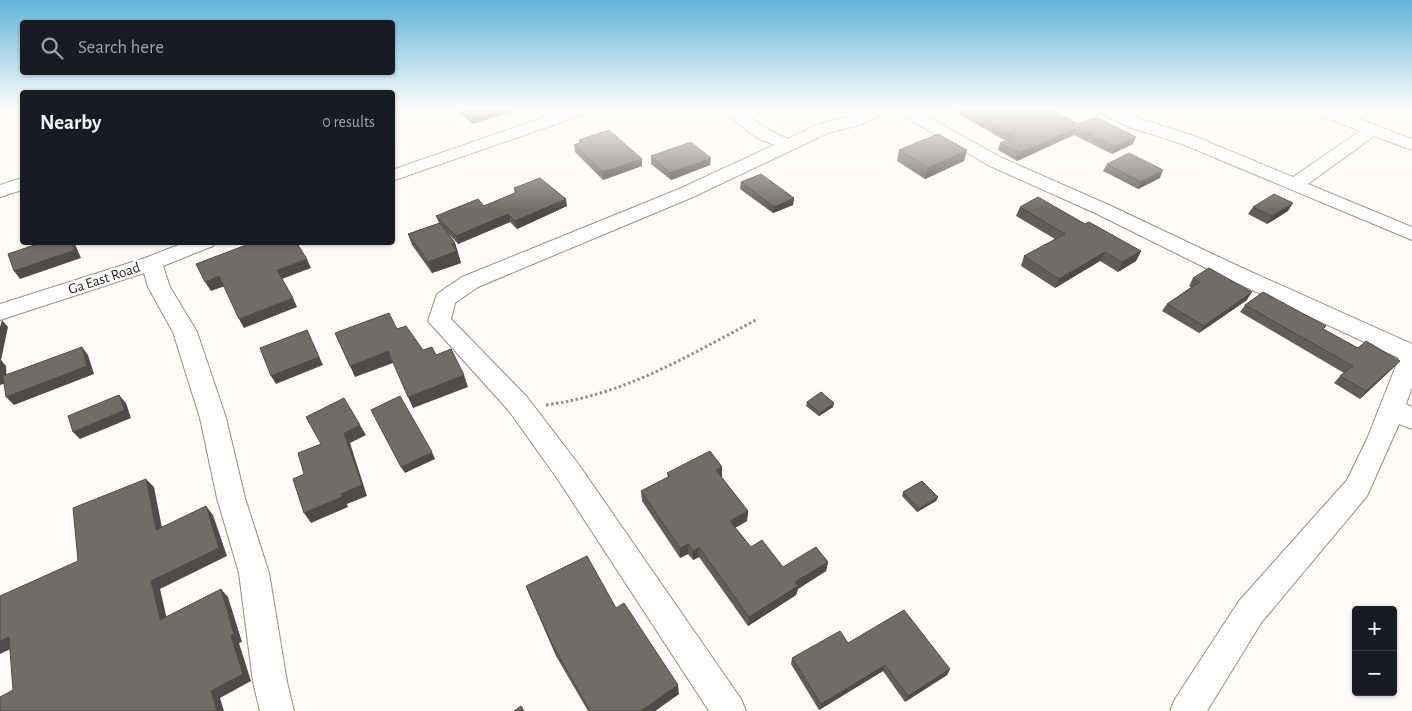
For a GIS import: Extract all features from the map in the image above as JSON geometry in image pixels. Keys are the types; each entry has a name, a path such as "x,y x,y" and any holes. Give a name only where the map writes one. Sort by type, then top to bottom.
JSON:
{"street":[{"path":"395,175 485,143"},
{"path":"784,143 788,145"},
{"path":"729,711 569,472 518,404 439,321 445,299 470,282 686,193 792,143"},
{"path":"963,143 996,162 1102,209 1230,271 1412,354 1401,413 1380,439 1358,488 1250,612 1187,711"},
{"path":"1196,143 1412,234"},
{"path":"1295,184 1353,143"},
{"path":"0,191 20,185"},
{"name":"Ga East Road","path":"0,312 152,263 198,245"},
{"path":"152,263 159,287 185,332 213,418 231,498 254,573 270,682 277,711"}],"path":[{"path":"518,404 569,403 595,396 664,369 758,319"}],"building":[{"path":"579,143 624,143 642,159 603,172 574,145"},
{"path":"692,143 711,158 670,173 651,156"},
{"path":"916,143 955,143 967,150 928,168 899,150"},
{"path":"1000,143 1042,143 1019,153"},
{"path":"1107,143 1123,143 1115,147"},
{"path":"1129,153 1163,170 1141,182 1107,164"},
{"path":"761,174 794,198 774,207 741,182"},
{"path":"540,178 566,199 515,221 508,214 456,236 436,216 478,199 484,206 517,192 514,188"},
{"path":"1274,194 1293,203 1272,216 1253,207"},
{"path":"1038,197 1085,224 1089,222 1141,251 1122,262 1105,252 1059,279 1024,256 1065,234 1020,207"},
{"path":"440,223 455,243 452,244 457,251 428,262 408,234"},
{"path":"34,245 73,245 75,250 14,271 8,254"},
{"path":"246,245 298,245 307,259 277,270 293,298 239,319 219,276 205,282 196,264"},
{"path":"1209,268 1252,292 1204,326 1167,304 1200,282 1193,278"},
{"path":"1263,292 1326,326 1323,329 1358,348 1366,341 1400,361 1366,391 1340,376 1353,366 1245,305"},
{"path":"389,313 397,329 406,326 423,350 432,347 436,355 451,349 464,375 408,397 388,351 350,366 335,333"},
{"path":"307,330 319,357 271,376 260,348"},
{"path":"82,347 87,366 6,397 3,376"},
{"path":"821,392 834,403 820,413 807,402"},
{"path":"119,395 125,410 73,432 68,416"},
{"path":"400,396 432,452 401,467 371,410"},
{"path":"344,398 360,425 344,433 362,485 341,494 342,497 304,513 293,479 304,474 298,453 321,444 306,417"},
{"path":"710,451 722,467 716,470 748,511 730,521 751,547 762,540 783,567 816,547 828,562 795,582 798,586 749,617 699,547 693,551 688,544 680,548 641,491 670,476 667,473"},
{"path":"146,479 156,530 206,506 219,548 151,581 160,620 221,589 234,634 231,636 243,674 211,691 217,711 0,711 0,697 13,690 9,637 0,641 0,596 78,561 73,508"},
{"path":"922,481 938,497 919,509 903,492"},
{"path":"587,556 616,608 624,603 678,685 641,711 590,711 553,646 526,586"},
{"path":"904,610 950,669 908,696 885,665 821,704 792,658 840,631 848,643"},
{"path":"521,706 524,711 514,711"}]}
